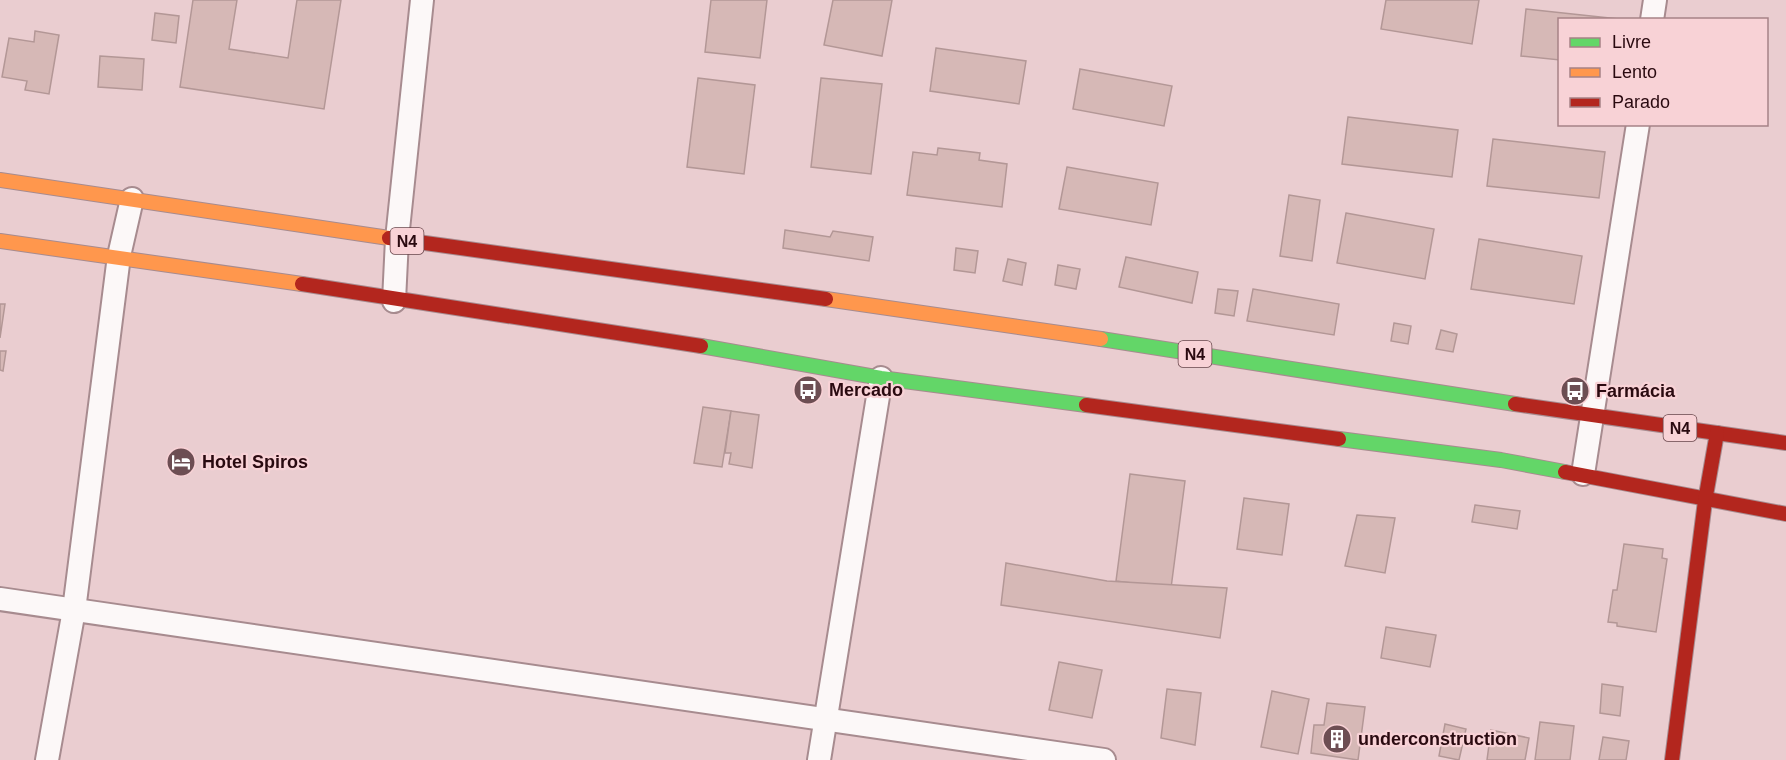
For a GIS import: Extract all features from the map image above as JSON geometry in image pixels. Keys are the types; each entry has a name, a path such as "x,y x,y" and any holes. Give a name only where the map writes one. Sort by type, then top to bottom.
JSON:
{"main road":[{"name":"N4","path":"0,180 397,239 1027,327 1594,416 1786,443"},
{"path":"0,241 119,256 394,301 746,353 881,378 1501,460 1583,474 1705,501 1786,514"},
{"path":"1672,760 1705,501 1717,433"}],"street":[{"path":"394,301 397,239 422,0"},
{"path":"1652,18 1655,0"},
{"path":"1583,474 1594,416 1638,126"},
{"path":"47,760 74,610 119,256 132,199"},
{"path":"819,760 881,378"},
{"path":"0,599 1104,760"}],"building":[{"path":"193,0 237,0 229,49 288,58 297,0 341,0 324,109 180,87"},
{"path":"711,0 767,0 760,58 705,52"},
{"path":"833,0 892,0 882,56 824,45"},
{"path":"1386,0 1479,0 1472,44 1381,29"},
{"path":"1526,9 1610,18 1558,18 1558,60 1521,56"},
{"path":"155,13 179,16 176,43 152,40"},
{"path":"35,31 59,35 49,94 25,90 27,81 2,77 9,38 34,42"},
{"path":"936,48 1026,61 1019,104 930,91"},
{"path":"100,56 144,59 142,90 98,87"},
{"path":"1080,69 1172,86 1164,126 1073,109"},
{"path":"698,78 755,85 744,174 687,167"},
{"path":"821,78 882,84 871,174 811,167"},
{"path":"1348,117 1458,130 1452,177 1342,164"},
{"path":"1493,139 1605,152 1599,198 1487,186"},
{"path":"938,148 980,153 979,160 1007,164 1002,207 907,195 913,152 937,155"},
{"path":"1067,167 1158,183 1151,225 1059,209"},
{"path":"1289,195 1320,200 1312,261 1280,256"},
{"path":"1346,213 1434,229 1425,279 1337,263"},
{"path":"785,230 830,237 833,231 873,237 869,261 783,248"},
{"path":"1479,239 1582,256 1574,304 1471,289"},
{"path":"956,248 978,251 975,273 954,270"},
{"path":"1126,257 1198,272 1192,303 1119,287"},
{"path":"1008,259 1026,263 1022,285 1003,281"},
{"path":"1058,265 1080,269 1076,289 1055,285"},
{"path":"1218,289 1238,291 1234,316 1215,313"},
{"path":"1253,289 1339,304 1334,335 1247,321"},
{"path":"0,304 5,304 0,338"},
{"path":"1394,323 1411,326 1408,344 1391,341"},
{"path":"1441,330 1457,334 1453,352 1436,349"},
{"path":"0,351 6,351 3,371 0,370"},
{"path":"703,407 731,411 722,467 694,463"},
{"path":"731,411 759,415 752,468 729,464 731,453 725,453"},
{"path":"1130,474 1185,481 1171,588 1116,581"},
{"path":"1244,498 1289,504 1282,555 1237,549"},
{"path":"1475,505 1520,511 1517,529 1472,522"},
{"path":"1357,515 1395,518 1385,573 1345,566"},
{"path":"1624,544 1663,549 1662,558 1667,559 1656,632 1617,626 1617,623 1608,622 1613,590 1617,590"},
{"path":"1006,563 1107,581 1227,588 1220,638 1001,605"},
{"path":"1386,627 1436,635 1430,667 1381,658"},
{"path":"1059,662 1102,670 1092,718 1049,710"},
{"path":"1602,684 1623,687 1620,716 1600,713"},
{"path":"1167,689 1201,693 1195,745 1161,738"},
{"path":"1272,691 1309,699 1298,754 1261,747"},
{"name":"underconstruction","path":"1327,703 1365,707 1358,760 1311,753 1314,725 1324,725"},
{"path":"1540,722 1574,726 1570,760 1535,760"},
{"path":"1445,724 1466,729 1459,760 1439,756"},
{"path":"1491,730 1529,738 1525,760 1487,760"},
{"path":"1603,737 1629,741 1626,760 1599,760"}],"traffic: fast":[{"path":"1101,339 1515,404"},
{"path":"701,346 881,378 1086,405"},
{"path":"1339,439 1501,460 1565,472"}],"traffic: slow":[{"path":"0,180 389,238"},
{"path":"0,241 302,284"},
{"path":"826,299 1101,339"}],"traffic: jam":[{"path":"389,238 826,299"},
{"path":"302,284 701,346"},
{"path":"1515,404 1786,443"},
{"path":"1086,405 1339,439"},
{"path":"1672,760 1705,501 1717,433"},
{"path":"1565,472 1786,514"}],"place":[{"name":"Mercado","path":"808,390"},
{"name":"Farmácia","path":"1575,391"},
{"name":"Hotel Spiros","path":"181,462"},
{"name":"underconstruction","path":"1337,739"}]}
